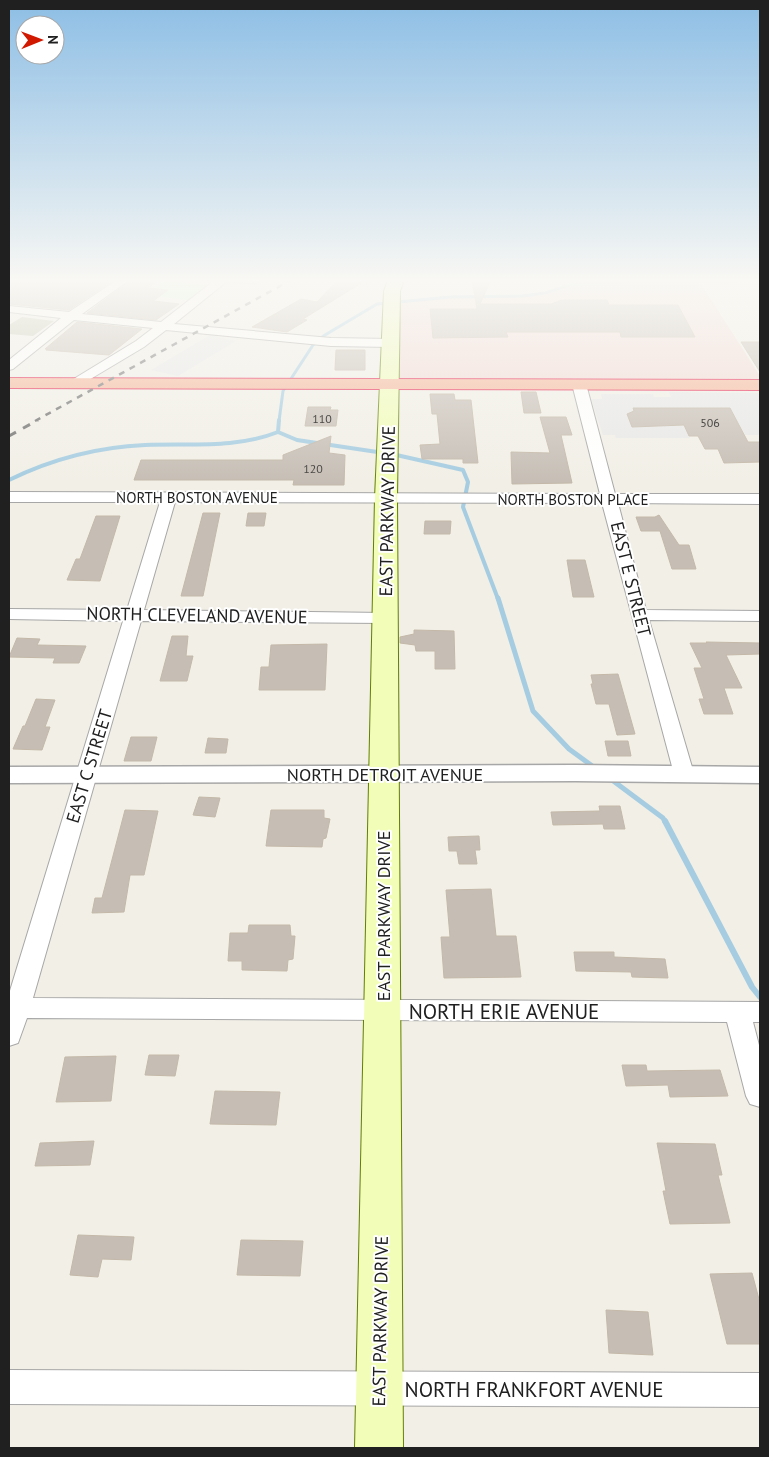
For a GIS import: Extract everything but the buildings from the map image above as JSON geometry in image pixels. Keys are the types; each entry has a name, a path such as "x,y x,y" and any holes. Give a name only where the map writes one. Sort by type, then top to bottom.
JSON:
{"highway":[{"path":"9,383 760,385"}],"main road":[{"name":"EAST PARKWAY DRIVE","path":"379,1448 386,498 391,348"}],"street":[{"path":"9,366 31,348"},
{"path":"77,383 134,348"},
{"name":"EAST E STREET","path":"579,384 639,615 684,774"},
{"name":"NORTH BOSTON AVENUE","path":"9,497 386,498"},
{"name":"EAST C STREET","path":"9,1036 13,1008 86,775 169,497"},
{"name":"NORTH BOSTON PLACE","path":"386,498 760,499"},
{"name":"NORTH CLEVELAND AVENUE","path":"9,614 385,618"},
{"path":"639,615 760,616"},
{"name":"NORTH DETROIT AVENUE","path":"9,774 575,773 760,775"},
{"name":"NORTH ERIE AVENUE","path":"13,1008 749,1012"},
{"path":"749,1012 760,1096"},
{"name":"NORTH FRANKFORT AVENUE","path":"9,1387 760,1390"}],"shaded area":[{"path":"188,348 224,348 178,376 151,370"},
{"path":"391,348 742,348 760,376 760,385 390,384"},
{"path":"669,392 757,393 760,395 760,435 745,435 730,408 677,408 690,438 616,438 615,435 603,435 591,399 602,399 601,394 653,394 654,397 671,397"}],"waterway":[{"path":"279,421 283,391 311,348"},
{"path":"278,432 279,420"},
{"path":"9,480 59,460 93,451 127,446 229,443 246,441 278,432"},
{"path":"278,432 297,440 384,453"},
{"path":"392,454 463,470 468,482 463,507 498,599"},
{"path":"498,598 533,711 569,749 595,768"},
{"path":"608,777 663,818 665,822"},
{"path":"665,821 752,987 760,997"}],"railway":[{"path":"35,421 168,348"},
{"path":"9,436 38,420"}]}
